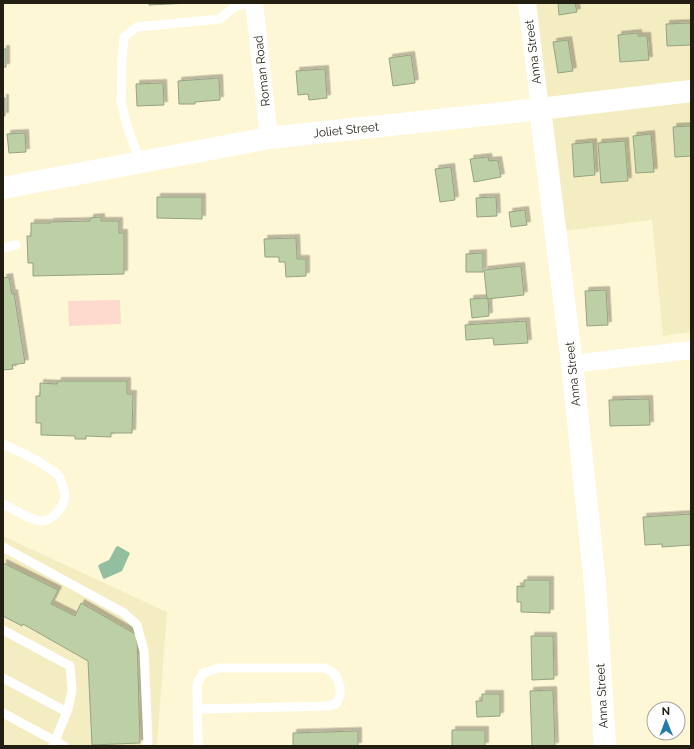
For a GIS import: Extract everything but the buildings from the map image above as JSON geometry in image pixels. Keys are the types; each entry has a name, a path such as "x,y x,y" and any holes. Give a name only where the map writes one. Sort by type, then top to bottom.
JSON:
{"street":[{"name":"Roman Road","path":"254,3 269,138"},
{"name":"Anna Street","path":"527,3 572,364 595,584 605,746"},
{"name":"Joliet Street","path":"3,188 269,138 691,91"},
{"path":"572,364 691,350"}],"lane":[{"path":"140,162 127,126 121,101 124,37 137,27 220,19 236,6 254,3"},
{"path":"3,248 16,245"},
{"path":"3,444 43,464 57,474 65,496 61,508 55,515 41,521 31,518 3,504"},
{"path":"3,548 124,613 137,625 144,651 148,742 146,746"},
{"path":"3,630 70,666 72,690 67,712 54,744"},
{"path":"198,710 327,706 336,704 340,695 340,686 335,674 325,668 219,668 203,674 197,684 198,746"},
{"path":"3,678 67,712"},
{"path":"3,713 54,744 64,746"}],"shaded area":[{"path":"527,3 691,3 691,332 663,336 652,220 555,232"},
{"path":"120,300 121,324 69,326 68,301"},
{"path":"3,536 167,612 157,746 3,746"},
{"path":"118,546 130,553 122,571 104,579 98,566 109,560"}]}
